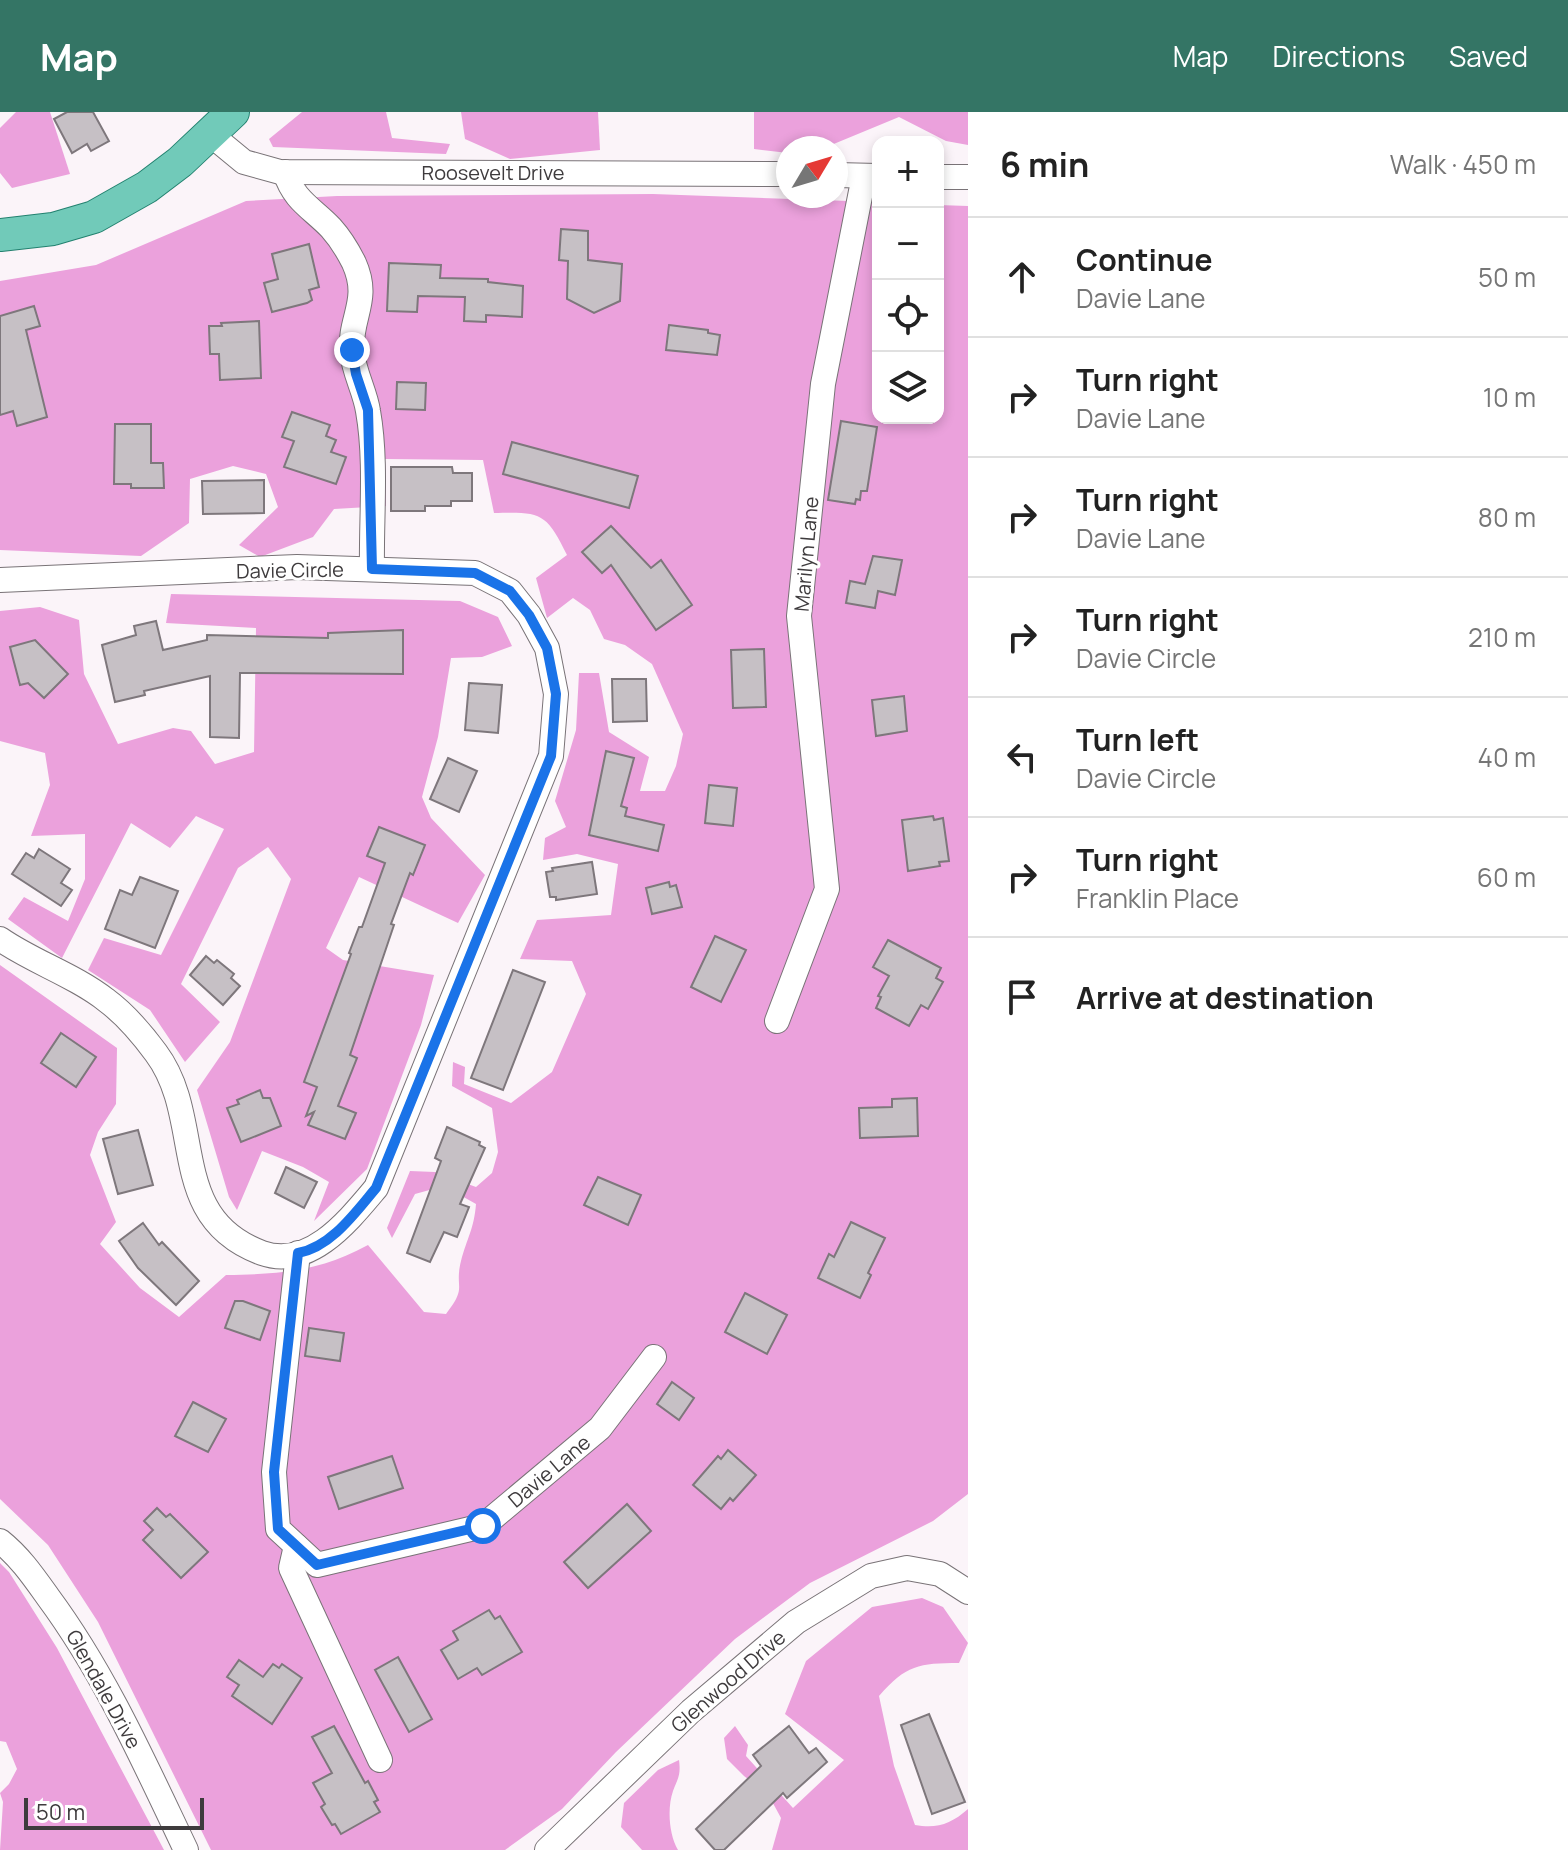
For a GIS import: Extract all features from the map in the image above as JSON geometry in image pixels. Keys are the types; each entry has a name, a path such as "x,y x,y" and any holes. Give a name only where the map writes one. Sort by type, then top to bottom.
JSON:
{"main road":[{"path":"0,235 53,229 94,217 147,187 233,112"}],"street":[{"name":"Roosevelt Drive","path":"210,134 244,162 265,170 285,172 776,174"},
{"path":"285,172 297,197 342,242 354,263 362,290 352,350 368,410 372,569"},
{"path":"848,175 871,176"},
{"name":"Marilyn Lane","path":"777,1021 827,889 799,616 823,384 871,176"},
{"path":"944,177 968,177"},
{"name":"Davie Circle","path":"0,580 297,567 475,573 510,591 529,615 547,648 556,694 551,756 376,1188 343,1227 309,1251 275,1258 243,1246 212,1219 189,1160 184,1121 172,1084 159,1056 106,999 0,939"},
{"path":"298,1253 274,1472 278,1529 296,1546 291,1568 380,1760"},
{"name":"Davie Lane","path":"296,1546 317,1565 483,1526 600,1428 654,1357"},
{"name":"Glendale Drive","path":"0,1541 17,1554 70,1626 135,1745 186,1850"},
{"name":"Glenwood Drive","path":"547,1850 691,1711 796,1622 871,1576 907,1568 940,1574 968,1592"}],"shaded area":[{"path":"16,112 50,112 70,174 12,188 0,173 0,128"},
{"path":"302,112 386,112 392,138 450,144 446,154 273,147 269,139"},
{"path":"461,112 598,112 600,150 510,159 465,139"},
{"path":"754,112 968,112 968,145 946,141 944,136 936,136 899,117 848,138 776,136 776,152 754,149"},
{"path":"653,194 776,198 776,208 848,208 848,201 872,202 872,424 944,424 944,205 968,206 968,1494 933,1521 810,1583 735,1639 616,1752 562,1809 505,1850 211,1850 98,1622 48,1545 0,1499 0,965 117,1048 116,1104 98,1132 90,1155 116,1222 100,1244 140,1288 179,1317 226,1275 299,1270 332,1261 368,1245 424,1312 446,1314 459,1292 459,1270 476,1204 444,1186 415,1194 392,1238 387,1228 410,1171 435,1172 476,1187 492,1173 498,1152 492,1108 452,1086 453,1062 465,1067 464,1084 511,1103 552,1072 586,994 572,961 520,959 537,920 611,915 618,864 577,854 543,860 545,838 566,827 555,801 576,730 579,673 599,673 609,732 649,757 640,791 665,791 676,766 683,734 652,664 625,645 604,639 590,610 573,598 547,618 536,578 567,555 553,530 540,518 522,513 494,513 483,460 385,459 386,506 334,509 313,537 260,557 239,545 278,507 266,474 233,466 190,479 189,523 141,556 0,550 0,281 96,265 246,201 337,196"},
{"path":"171,594 460,601 498,617 512,646 482,657 451,658 438,737 422,797 431,818 485,875 458,923 359,877 326,948 343,960 434,975 421,1025 367,1169 314,1221 329,1182 303,1167 262,1151 237,1210 229,1197 197,1090 230,1042 291,879 268,847 238,868 181,984 220,1022 185,1062 150,1010 88,970 104,938 161,955 224,829 196,816 170,848 131,823 62,958 8,919 24,897 68,921 85,879 85,834 31,836 50,785 45,753 0,741 0,611 40,607 79,620 84,674 118,744 173,728 191,731 215,764 254,752 256,628 166,623"},
{"path":"0,1563 9,1572 57,1648 164,1850 0,1850 3,1802 0,1793 17,1769 6,1742 0,1741"},
{"path":"922,1598 943,1607 968,1643 959,1663 914,1668 897,1678 879,1696 894,1766 915,1825 943,1824 968,1809 968,1850 772,1850 781,1818 768,1794 727,1759 724,1738 735,1726 748,1745 746,1756 793,1808 844,1760 785,1714 806,1661 872,1607"},
{"path":"679,1760 670,1813 671,1829 678,1850 642,1850 621,1827 624,1803 658,1770"}],"building":[{"path":"67,112 93,112 109,141 91,151 87,144 72,153 54,119"},
{"path":"561,229 588,231 588,260 622,264 620,301 594,313 567,299 568,261 559,260"},
{"path":"309,244 319,287 309,290 312,300 272,312 264,283 278,279 272,254"},
{"path":"389,263 441,265 440,278 488,279 488,282 523,286 522,317 486,315 486,322 464,321 465,297 418,296 417,312 387,311"},
{"path":"34,306 40,326 26,330 47,417 17,426 13,411 0,415 0,316"},
{"path":"259,321 261,378 220,380 219,354 210,354 209,326"},
{"path":"669,325 708,330 708,333 720,335 717,355 666,350"},
{"path":"397,382 426,383 425,410 396,409"},
{"path":"292,412 330,425 326,436 336,440 331,452 346,457 336,484 284,467 294,441 282,437"},
{"path":"841,421 877,427 867,491 861,491 860,500 856,499 855,504 828,500"},
{"path":"115,424 151,424 151,463 163,463 164,488 131,488 131,484 114,484"},
{"path":"512,442 638,476 629,508 503,474"},
{"path":"391,467 452,467 453,473 472,473 472,501 451,501 451,506 425,506 425,511 391,511"},
{"path":"264,480 264,513 203,514 202,481"},
{"path":"611,526 651,568 661,560 692,605 656,630 611,565 602,573 582,552"},
{"path":"873,556 902,560 895,595 878,591 875,608 846,603 850,581 865,584"},
{"path":"156,621 163,650 207,640 207,635 328,638 328,633 403,630 403,674 240,673 239,738 210,737 210,676 144,691 145,695 115,702 102,645 136,635 134,626"},
{"path":"35,640 68,674 44,698 28,683 20,685 10,647"},
{"path":"764,649 766,707 733,708 731,650"},
{"path":"612,679 646,679 647,721 613,722"},
{"path":"469,683 502,685 498,733 465,730"},
{"path":"904,696 907,731 876,736 872,700"},
{"path":"606,751 634,758 621,806 627,808 625,816 664,825 658,851 589,835"},
{"path":"448,758 477,771 459,812 430,799"},
{"path":"709,785 737,788 733,826 705,823"},
{"path":"933,816 934,820 943,818 949,861 939,862 940,866 908,871 902,820"},
{"path":"379,827 425,845 413,875 410,873 391,924 394,925 350,1055 357,1058 338,1106 356,1113 345,1139 308,1125 314,1112 306,1116 317,1087 304,1082 349,953 359,927 362,927 385,863 367,856"},
{"path":"39,849 70,869 61,883 72,890 61,906 12,874 26,853 34,858"},
{"path":"592,862 597,894 556,900 556,897 550,897 546,872 553,871 552,868"},
{"path":"140,877 178,891 155,948 105,929 120,890 132,895"},
{"path":"669,882 670,887 676,885 682,907 652,914 646,888"},
{"path":"715,936 746,950 721,1002 691,987"},
{"path":"888,940 941,968 936,978 943,982 928,1009 921,1005 909,1026 876,1008 881,997 878,996 889,976 873,967"},
{"path":"206,956 214,963 217,960 234,974 231,978 240,986 223,1005 190,975"},
{"path":"513,970 545,982 503,1090 471,1078"},
{"path":"61,1033 96,1057 76,1087 41,1063"},
{"path":"260,1090 263,1098 270,1098 281,1126 241,1142 227,1108"},
{"path":"917,1098 918,1136 860,1138 859,1108 892,1107 892,1099"},
{"path":"447,1127 480,1142 479,1145 485,1148 460,1204 469,1207 457,1237 444,1232 430,1262 407,1253 441,1161 435,1158"},
{"path":"138,1130 153,1185 118,1194 103,1139"},
{"path":"286,1167 317,1182 304,1208 275,1193"},
{"path":"598,1177 641,1195 628,1225 584,1205"},
{"path":"851,1222 885,1238 860,1298 818,1278 829,1254 834,1257"},
{"path":"143,1223 159,1245 162,1242 199,1281 176,1305 138,1268 119,1241"},
{"path":"745,1293 787,1315 767,1354 725,1332"},
{"path":"235,1301 270,1311 260,1340 225,1328"},
{"path":"309,1328 344,1333 340,1361 305,1356"},
{"path":"672,1382 694,1398 679,1420 657,1404"},
{"path":"193,1402 226,1419 208,1452 175,1436"},
{"path":"728,1450 756,1475 733,1501 730,1498 721,1509 693,1485 718,1456 721,1459"},
{"path":"392,1456 403,1488 339,1509 328,1477"},
{"path":"627,1504 651,1531 588,1588 564,1562"},
{"path":"157,1508 166,1517 170,1514 208,1552 181,1578 143,1540 153,1530 144,1521"},
{"path":"489,1610 495,1619 500,1616 522,1652 482,1675 477,1668 458,1679 441,1650 458,1640 453,1631"},
{"path":"398,1657 432,1719 409,1732 375,1670"},
{"path":"239,1660 263,1677 273,1664 279,1668 282,1664 302,1678 272,1724 232,1696 239,1685 227,1677"},
{"path":"929,1714 965,1802 932,1814 901,1725"},
{"path":"334,1726 365,1783 368,1781 378,1800 374,1802 380,1812 341,1834 321,1807 325,1804 313,1783 332,1773 312,1737"},
{"path":"789,1726 809,1753 816,1748 827,1762 787,1798 783,1793 724,1850 715,1850 696,1829 761,1766 753,1755"}],"route":[{"path":"352,350 368,410 372,569 475,573 510,591 529,615 547,648 556,694 551,756 376,1188 343,1227 309,1251 298,1253 274,1472 278,1529 317,1565 483,1526"}]}
